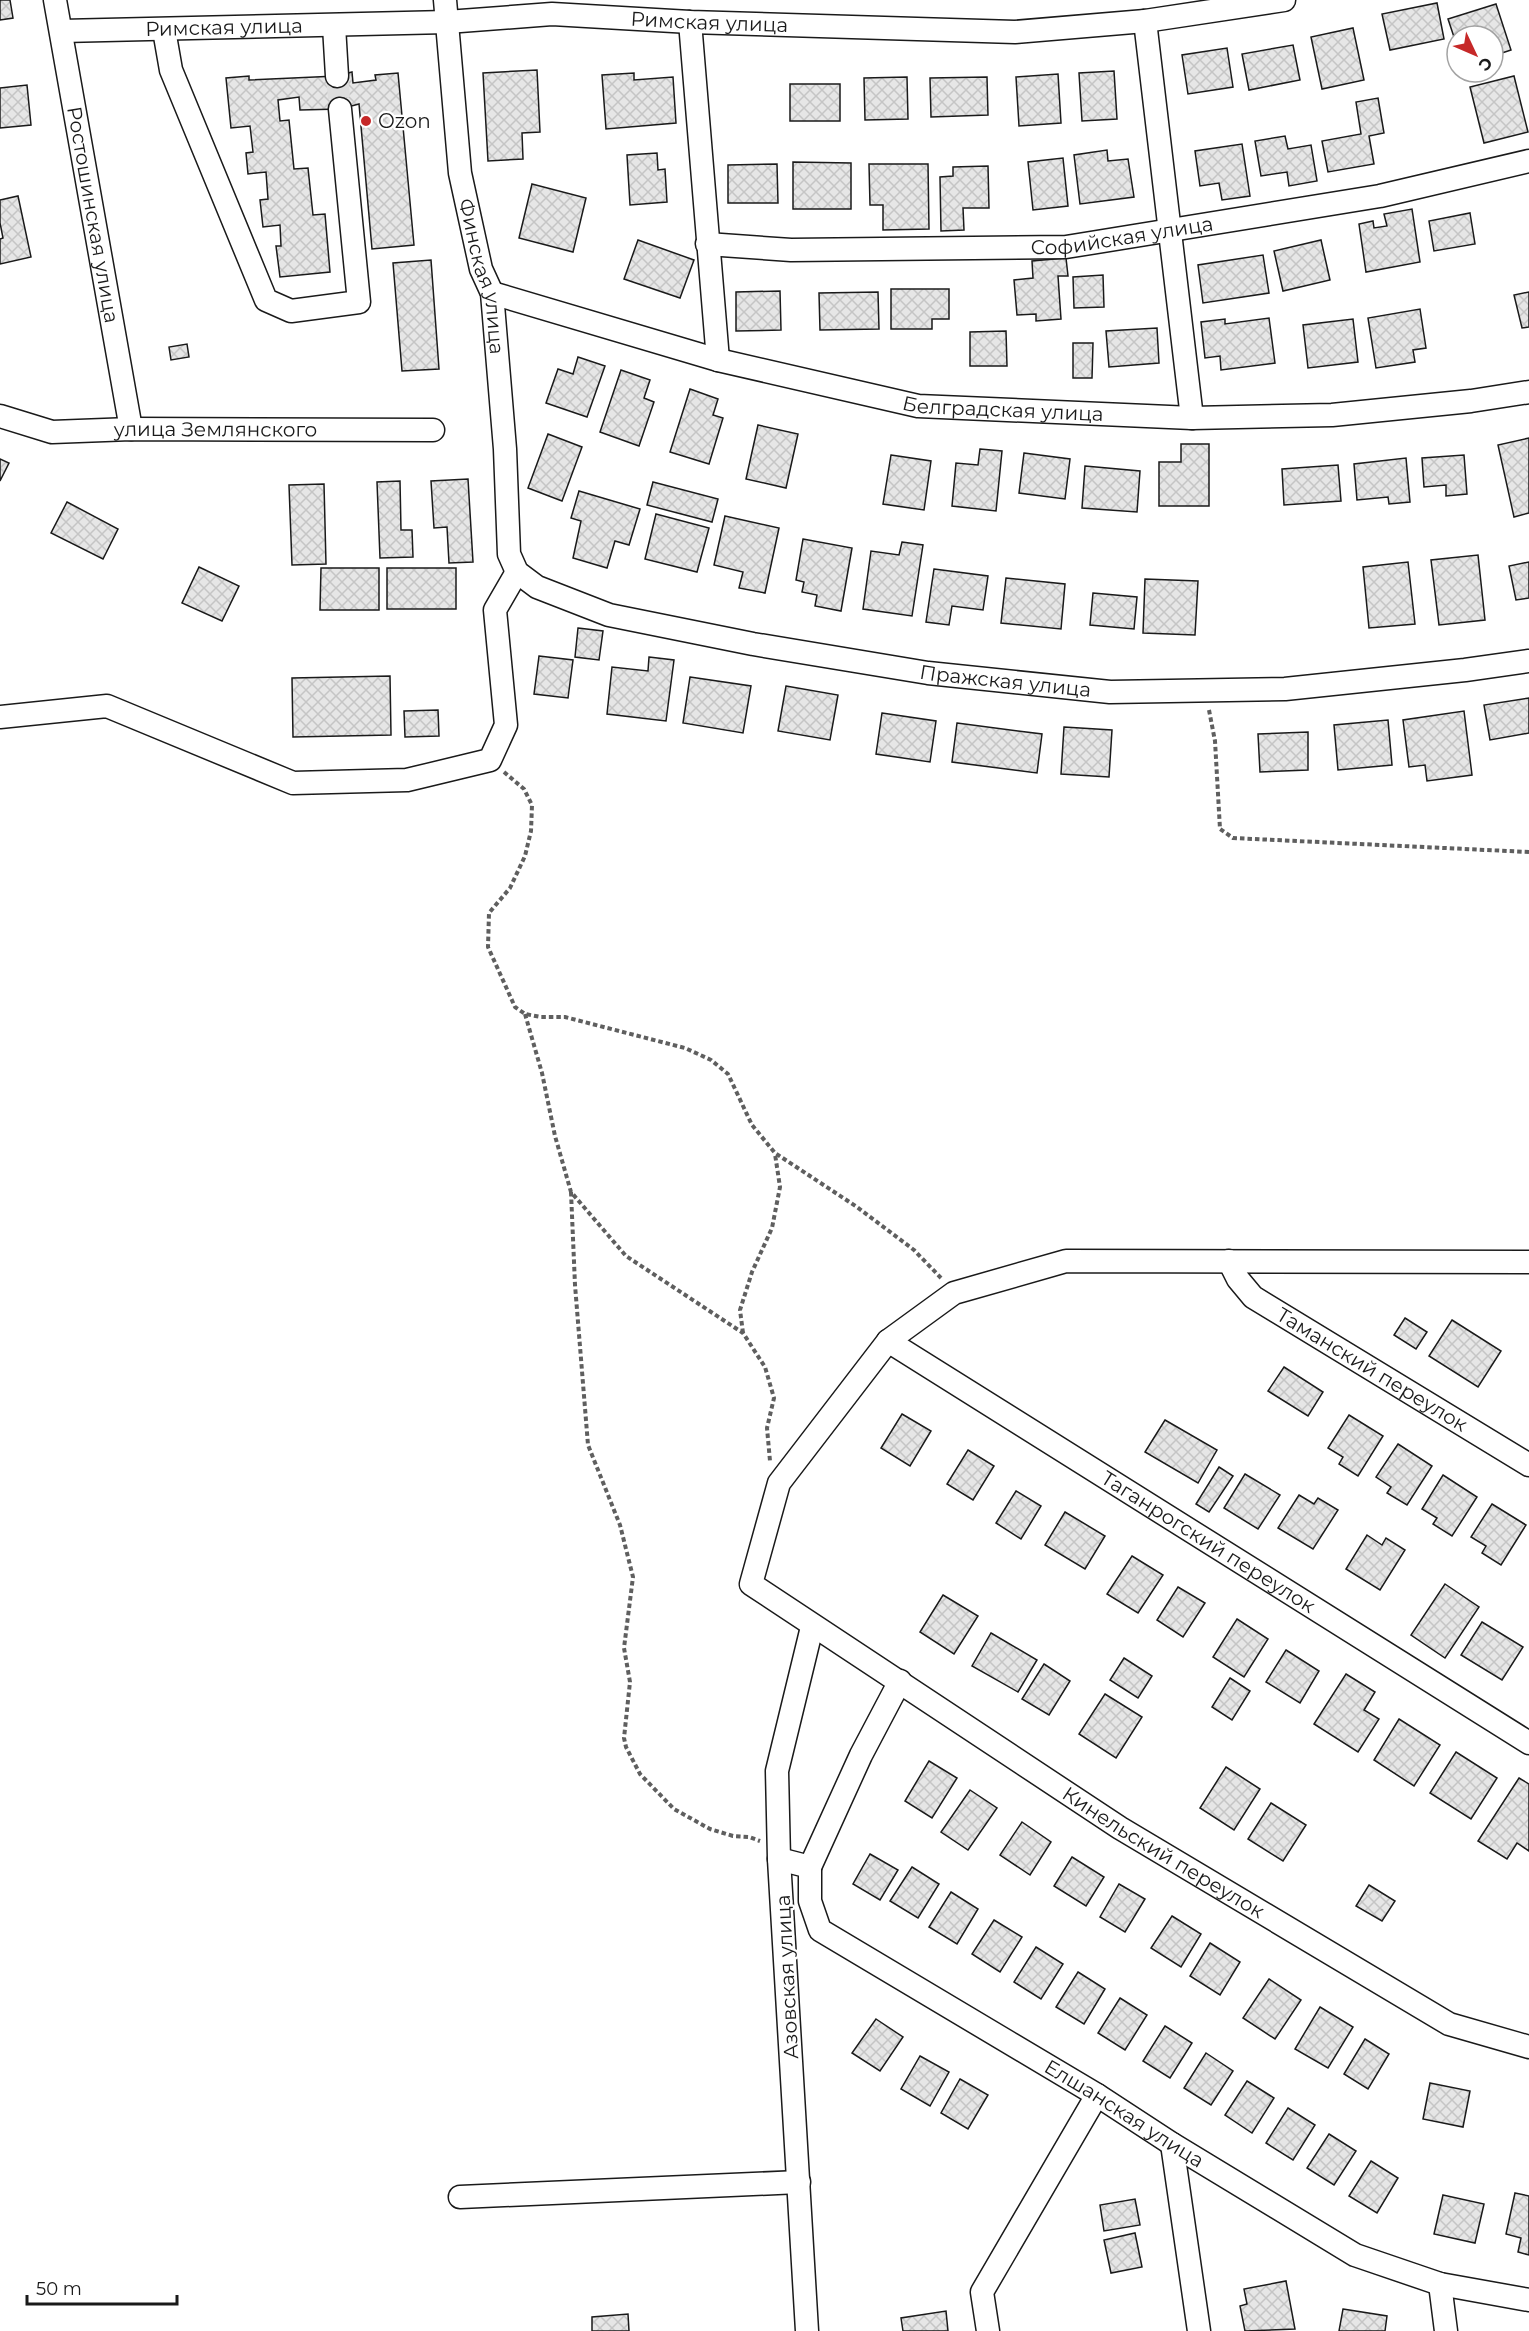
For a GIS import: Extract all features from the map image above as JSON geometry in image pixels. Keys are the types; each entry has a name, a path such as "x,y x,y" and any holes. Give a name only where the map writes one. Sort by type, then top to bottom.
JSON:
{"street":[{"name":"Ростошинская улица","path":"55,0 131,429"},
{"name":"Римская улица","path":"62,31 334,26 446,11 690,22 1015,32 1144,21 1284,0"},
{"name":"Финская улица","path":"446,11 460,173 476,251 492,293 513,563"},
{"path":"1144,21 1192,418"},
{"path":"690,22 718,360"},
{"path":"334,26 338,76"},
{"path":"164,30 171,70 266,300 291,310 317,309 359,302 340,109"},
{"name":"Софийская улица","path":"707,244 791,250 1066,246 1380,196 1529,161"},
{"name":"Белградская улица","path":"492,293 718,360 918,406 1192,418 1332,414 1471,401 1529,392"},
{"name":"улица Землянского","path":"0,417 52,432 131,429 433,430"},
{"path":"0,717 107,706 293,783 407,780 490,760 506,725 495,610 513,563"},
{"name":"Пражская улица","path":"513,563 537,587 609,615 765,646 928,673 1110,693 1285,689 1529,661"},
{"path":"779,1483 888,1341 954,1293 1066,1261 1529,1262"},
{"name":"Таманский переулок","path":"1229,1261 1238,1279 1253,1297 1529,1465"},
{"name":"Таганрогский переулок","path":"888,1341 1529,1743"},
{"name":"Кинельский переулок","path":"779,1483 751,1584 812,1627 900,1681 1120,1828 1449,2025 1529,2047"},
{"name":"Азовская улица","path":"807,2331 777,1771 812,1627"},
{"path":"780,1859 810,1867 861,1755 900,1681"},
{"name":"Елшанская улица","path":"810,1867 810,1901 820,1930 1097,2095 1172,2144 1355,2255 1440,2284 1529,2300"},
{"path":"988,2331 982,2292 1097,2095"},
{"path":"1172,2144 1199,2331"},
{"path":"460,2197 799,2182"},
{"path":"1440,2284 1446,2331"}],"path":[{"path":"1204,691 1215,741 1220,829 1233,837 1529,852"},
{"path":"490,760 524,789 532,805 531,831 525,856 510,888 489,913 488,947 514,1007 525,1014 565,1017 685,1048 711,1060 728,1074 752,1125 775,1153 856,1207 914,1250 954,1293"},
{"path":"525,1014 543,1073 555,1136 571,1192 575,1285 588,1445 620,1525 633,1577 624,1648 630,1682 624,1738 626,1747 640,1774 674,1809 710,1829 758,1840 780,1859"},
{"path":"743,1334 740,1310 752,1272 772,1228 780,1186 775,1153"},
{"path":"571,1192 626,1256 743,1334 765,1366 774,1398 767,1428 772,1471 779,1483"}],"building":[{"path":"0,0 10,0 13,18 0,20"},
{"path":"1437,3 1444,39 1390,50 1382,14"},
{"path":"1496,4 1503,24 1450,24 1448,19"},
{"path":"1353,28 1364,80 1322,89 1311,37"},
{"path":"1505,32 1511,50 1505,52"},
{"path":"1293,45 1300,80 1249,90 1242,54"},
{"path":"1227,48 1233,87 1188,94 1182,55"},
{"path":"537,70 540,132 522,133 523,159 488,161 483,73"},
{"path":"1114,71 1117,119 1082,121 1079,73"},
{"path":"352,72 353,83 376,80 375,75 398,73 414,245 372,249 359,104 340,109 300,110 299,97 278,100 280,121 289,120 294,169 308,168 313,215 325,214 330,272 280,277 276,246 281,246 280,225 263,227 260,200 268,199 266,172 248,174 246,153 253,152 250,126 231,128 226,78 249,76 249,80 337,76"},
{"path":"634,73 634,80 673,77 676,123 606,129 602,75"},
{"path":"1058,74 1061,123 1019,126 1016,77"},
{"path":"1514,76 1528,132 1484,143 1470,87 1482,84 1505,84 1505,78"},
{"path":"907,77 908,119 865,120 864,78"},
{"path":"987,77 988,115 931,117 930,78"},
{"path":"790,84 840,84 840,121 790,121"},
{"path":"27,85 31,125 0,128 0,88"},
{"path":"1378,98 1384,133 1369,136 1374,164 1328,172 1322,141 1361,134 1356,102"},
{"path":"1285,136 1288,149 1311,145 1317,181 1289,186 1287,172 1261,176 1255,141"},
{"path":"1242,144 1250,196 1222,200 1219,183 1200,186 1195,151"},
{"path":"1107,150 1108,161 1128,159 1134,197 1080,204 1074,155"},
{"path":"657,153 658,170 665,169 667,202 630,205 627,155"},
{"path":"1063,158 1068,206 1033,210 1028,162"},
{"path":"793,162 851,163 851,209 793,209"},
{"path":"777,164 778,203 728,203 728,165"},
{"path":"869,164 928,164 929,229 883,230 883,205 870,205"},
{"path":"988,166 989,208 963,208 964,230 941,231 940,177 953,176 953,167"},
{"path":"532,184 586,198 573,252 519,238"},
{"path":"18,196 31,257 0,264 0,239 3,238 0,223 0,200"},
{"path":"1412,209 1420,262 1366,272 1359,224 1373,221 1374,228 1387,226 1384,214"},
{"path":"1470,213 1475,244 1434,251 1429,221"},
{"path":"638,240 694,260 680,298 624,279"},
{"path":"1321,240 1330,280 1283,291 1274,251"},
{"path":"1263,255 1269,293 1203,303 1198,265"},
{"path":"1066,258 1068,276 1058,276 1061,319 1036,321 1036,314 1017,315 1014,280 1033,278 1032,261"},
{"path":"431,260 439,369 402,371 393,263"},
{"path":"1103,275 1104,307 1074,308 1073,277"},
{"path":"891,289 949,289 949,319 932,319 932,329 891,329"},
{"path":"780,291 781,330 736,331 736,292"},
{"path":"878,292 879,329 820,330 819,293"},
{"path":"1529,292 1529,327 1522,328 1514,295"},
{"path":"1420,309 1426,348 1413,350 1415,362 1376,368 1368,318"},
{"path":"1269,318 1275,363 1221,370 1220,356 1205,358 1201,322 1225,319 1225,324"},
{"path":"1353,319 1358,362 1308,368 1303,325"},
{"path":"1157,328 1159,363 1109,367 1106,331"},
{"path":"1006,331 1007,366 970,366 970,332"},
{"path":"1073,343 1093,343 1092,378 1073,378"},
{"path":"187,344 189,357 171,360 169,347"},
{"path":"578,357 605,366 587,417 546,403 558,369 573,374"},
{"path":"621,370 650,380 644,398 654,402 639,446 600,432"},
{"path":"690,389 718,399 713,415 723,418 709,464 670,452"},
{"path":"758,425 798,434 786,488 746,479"},
{"path":"548,434 582,447 562,501 528,488"},
{"path":"1529,438 1529,513 1514,517 1498,445"},
{"path":"1181,444 1209,444 1209,506 1159,506 1159,462 1181,462"},
{"path":"980,449 1002,451 996,511 952,506 956,463 978,465"},
{"path":"1024,453 1070,459 1065,499 1019,493"},
{"path":"891,455 931,461 924,510 883,504"},
{"path":"1464,455 1467,494 1446,496 1446,485 1424,487 1422,458"},
{"path":"1406,458 1410,502 1389,504 1388,497 1357,500 1354,464"},
{"path":"0,459 9,463 0,481"},
{"path":"1338,465 1341,501 1284,505 1282,469"},
{"path":"1085,466 1140,471 1137,512 1082,508"},
{"path":"468,479 473,562 449,563 447,527 434,528 431,481"},
{"path":"400,481 401,530 412,530 413,557 380,558 377,482"},
{"path":"653,482 718,499 712,522 647,505"},
{"path":"324,484 326,564 292,565 289,485"},
{"path":"579,491 640,509 629,545 615,541 607,568 573,558 581,521 571,518"},
{"path":"67,502 118,529 103,559 51,533"},
{"path":"656,514 709,528 697,572 645,559"},
{"path":"725,516 779,528 765,593 739,588 743,572 714,565"},
{"path":"803,539 852,548 841,611 815,606 817,595 802,592 804,582 796,580"},
{"path":"902,542 923,545 912,616 863,609 871,551 899,555"},
{"path":"1478,555 1485,620 1439,625 1431,560"},
{"path":"1408,562 1415,624 1369,628 1363,567"},
{"path":"1529,562 1529,598 1516,600 1509,566"},
{"path":"199,567 239,586 222,621 182,603"},
{"path":"321,568 379,568 379,610 320,610"},
{"path":"387,568 456,568 456,609 387,609"},
{"path":"934,569 988,576 983,610 952,606 949,625 926,622"},
{"path":"1006,578 1065,584 1061,629 1001,623"},
{"path":"1145,579 1198,581 1195,635 1143,633"},
{"path":"1093,593 1137,597 1134,629 1090,625"},
{"path":"578,628 603,631 599,660 575,657"},
{"path":"539,656 573,660 568,698 534,694"},
{"path":"649,657 674,660 666,721 607,714 612,667 648,671"},
{"path":"390,676 391,735 293,737 292,678"},
{"path":"690,677 751,686 743,733 683,723"},
{"path":"786,686 838,695 830,740 778,731"},
{"path":"1529,698 1529,733 1490,740 1484,705"},
{"path":"438,710 439,736 405,737 404,711"},
{"path":"1464,711 1472,775 1427,781 1425,765 1409,767 1403,720"},
{"path":"882,713 936,721 930,762 876,754"},
{"path":"1388,720 1392,765 1338,770 1334,725"},
{"path":"957,723 1042,734 1037,773 952,762"},
{"path":"1064,727 1112,730 1109,777 1061,774"},
{"path":"1308,732 1308,770 1260,772 1258,734"},
{"path":"1405,1318 1427,1332 1416,1349 1394,1335"},
{"path":"1452,1320 1501,1351 1478,1387 1429,1356"},
{"path":"1284,1367 1323,1392 1308,1416 1268,1391"},
{"path":"902,1414 931,1431 910,1466 881,1448"},
{"path":"1349,1415 1383,1436 1358,1476 1339,1464 1343,1457 1328,1448"},
{"path":"1165,1420 1217,1450 1198,1483 1145,1452"},
{"path":"1398,1444 1432,1466 1407,1505 1387,1493 1391,1487 1376,1477"},
{"path":"968,1450 994,1466 973,1500 947,1484"},
{"path":"1219,1467 1233,1476 1209,1512 1196,1504"},
{"path":"1245,1474 1280,1495 1258,1529 1224,1508"},
{"path":"1443,1475 1477,1497 1452,1536 1433,1524 1437,1518 1422,1509"},
{"path":"1016,1491 1041,1506 1021,1539 996,1523"},
{"path":"1299,1495 1314,1504 1318,1498 1338,1510 1313,1549 1278,1528"},
{"path":"1492,1504 1526,1525 1501,1565 1482,1553 1486,1546 1471,1537"},
{"path":"1065,1512 1105,1536 1085,1569 1045,1545"},
{"path":"1367,1535 1382,1545 1386,1538 1405,1550 1380,1590 1346,1569"},
{"path":"1132,1556 1163,1575 1138,1613 1107,1594"},
{"path":"1445,1584 1479,1607 1445,1658 1411,1635"},
{"path":"1178,1587 1205,1603 1183,1637 1157,1620"},
{"path":"943,1595 978,1616 954,1654 920,1632"},
{"path":"1237,1619 1268,1639 1244,1677 1213,1657"},
{"path":"1482,1622 1523,1647 1502,1680 1461,1655"},
{"path":"991,1633 1037,1660 1018,1692 972,1666"},
{"path":"1286,1650 1319,1671 1300,1703 1266,1682"},
{"path":"1124,1658 1152,1676 1138,1698 1110,1680"},
{"path":"1044,1664 1070,1681 1049,1715 1022,1699"},
{"path":"1346,1674 1375,1692 1364,1710 1379,1719 1358,1752 1314,1724"},
{"path":"1230,1678 1250,1691 1232,1720 1212,1707"},
{"path":"1105,1694 1142,1717 1116,1758 1079,1734"},
{"path":"1399,1719 1440,1745 1414,1786 1374,1760"},
{"path":"1456,1752 1497,1778 1471,1819 1430,1793"},
{"path":"929,1761 957,1778 932,1818 905,1801"},
{"path":"1226,1767 1260,1789 1234,1830 1200,1808"},
{"path":"1519,1778 1529,1784 1529,1851 1517,1843 1507,1859 1478,1841"},
{"path":"970,1790 997,1808 968,1850 941,1832"},
{"path":"1271,1803 1306,1825 1283,1861 1248,1839"},
{"path":"1022,1822 1051,1842 1030,1875 1000,1855"},
{"path":"870,1854 898,1870 880,1900 853,1884"},
{"path":"1072,1857 1104,1877 1086,1906 1054,1886"},
{"path":"912,1867 939,1884 918,1918 890,1901"},
{"path":"1119,1884 1145,1899 1125,1932 1100,1917"},
{"path":"1369,1885 1395,1901 1382,1921 1356,1906"},
{"path":"951,1892 978,1909 957,1944 929,1927"},
{"path":"1172,1916 1201,1934 1181,1967 1151,1948"},
{"path":"994,1920 1022,1937 1000,1972 972,1954"},
{"path":"1210,1943 1240,1962 1220,1995 1190,1976"},
{"path":"1036,1947 1063,1964 1041,1999 1014,1982"},
{"path":"1078,1972 1105,1989 1084,2024 1056,2007"},
{"path":"1269,1979 1301,2000 1275,2039 1243,2018"},
{"path":"1120,1998 1147,2015 1125,2050 1098,2033"},
{"path":"1320,2007 1353,2027 1328,2068 1295,2049"},
{"path":"876,2019 903,2037 880,2071 852,2053"},
{"path":"1165,2026 1192,2043 1170,2078 1143,2061"},
{"path":"1365,2039 1389,2054 1368,2089 1344,2074"},
{"path":"1206,2053 1233,2071 1211,2105 1184,2088"},
{"path":"920,2056 949,2072 930,2106 901,2089"},
{"path":"960,2079 988,2095 968,2129 941,2113"},
{"path":"1247,2081 1274,2098 1252,2133 1225,2115"},
{"path":"1430,2083 1470,2091 1463,2127 1423,2119"},
{"path":"1288,2108 1315,2125 1293,2160 1266,2143"},
{"path":"1329,2134 1356,2151 1334,2185 1307,2168"},
{"path":"1371,2161 1398,2178 1377,2213 1349,2196"},
{"path":"1515,2193 1529,2196 1529,2255 1518,2252 1521,2238 1506,2234"},
{"path":"1443,2195 1484,2204 1475,2243 1434,2234"},
{"path":"1135,2199 1140,2225 1104,2231 1100,2205"},
{"path":"1135,2233 1142,2267 1111,2273 1104,2240"},
{"path":"1286,2281 1295,2329 1245,2331 1240,2306 1247,2304 1244,2289"},
{"path":"1343,2309 1387,2316 1385,2331 1339,2331"},
{"path":"946,2311 948,2331 903,2331 901,2318"},
{"path":"628,2314 629,2331 592,2331 592,2317"}],"tunnel":[{"path":"337,76 340,109"}],"place":[{"name":"Ozon","path":"366,121"}]}
